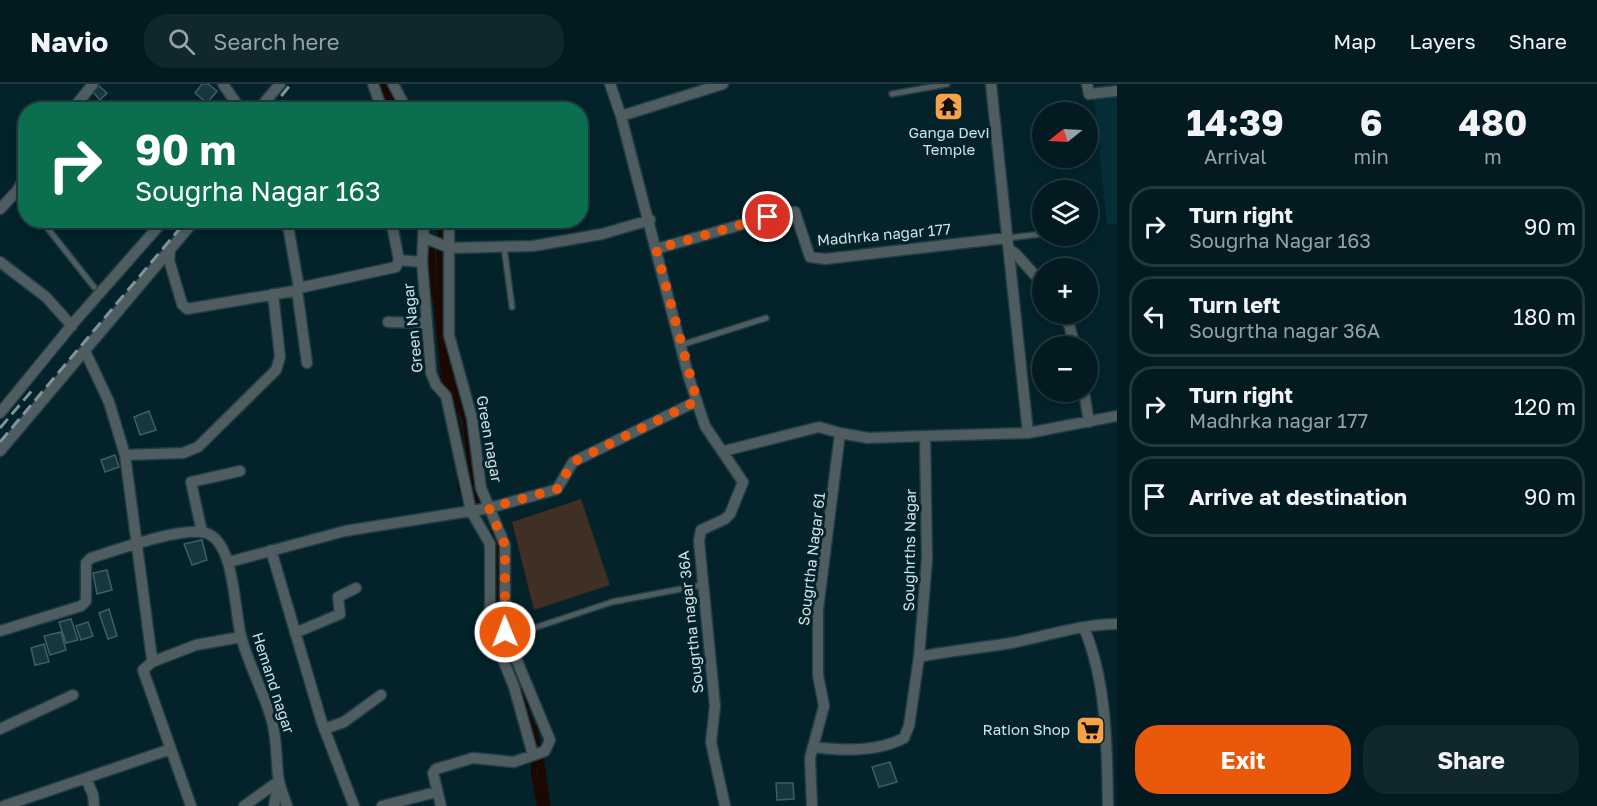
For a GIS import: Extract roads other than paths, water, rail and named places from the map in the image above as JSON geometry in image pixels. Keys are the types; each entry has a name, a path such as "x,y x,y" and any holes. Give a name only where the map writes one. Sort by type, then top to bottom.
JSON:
{"street":[{"path":"78,102 93,84"},
{"path":"224,84 236,102"},
{"path":"265,102 280,84"},
{"path":"373,84 379,102"},
{"path":"393,84 403,102"},
{"name":"Sougrtha nagar 36A","path":"610,84 650,220 697,401 708,433 724,451 743,482 730,514 701,531 699,541 715,706 711,742 713,760 725,806"},
{"path":"621,116 723,84"},
{"path":"991,84 1028,433"},
{"path":"1088,84 1089,94 1117,91"},
{"path":"0,209 17,191"},
{"name":"Madhrka nagar 177","path":"656,249 768,217 795,212 810,257 825,258 1008,244"},
{"path":"424,228 425,238 450,248 533,246 590,236 650,220"},
{"path":"0,413 157,228"},
{"path":"0,451 189,228"},
{"path":"288,228 307,363"},
{"path":"170,251 169,260 182,304 187,309 298,289 396,267 399,260 393,228"},
{"name":"Green nagar","path":"449,228 448,335 472,417 481,488 505,545 503,638 550,740 545,751 532,755"},
{"name":"Green Nagar","path":"425,238 422,262 431,373 436,385 446,396 471,511 490,544 490,627 514,687 532,755"},
{"path":"1008,244 1032,272"},
{"path":"399,260 422,262"},
{"path":"0,262 23,282 46,297 72,326"},
{"path":"125,455 183,453 198,447 276,370 280,357 273,294"},
{"path":"388,322 426,323"},
{"path":"84,351 109,402 125,455 152,662"},
{"path":"229,562 345,531 489,508 557,489 573,462 697,401"},
{"path":"1086,402 1089,422"},
{"path":"724,451 819,427 868,438 1028,433 1117,416"},
{"name":"Sougrtha Nagar 61","path":"812,806 810,758 824,706 818,675 818,609 840,433"},
{"name":"Soughrths Nagar","path":"814,747 837,750 878,747 904,738 909,726 920,657 927,559 925,436"},
{"path":"0,631 81,606 86,601 86,563 91,558 136,543 194,531 202,532 191,482 240,471"},
{"name":"Hemand nagar","path":"202,532 208,533 220,542 229,562 241,637 276,737 279,781"},
{"path":"271,550 324,729 354,806"},
{"path":"295,633 340,614 338,597 356,588"},
{"path":"920,657 1117,624"},
{"path":"1084,628 1095,662 1106,741 1108,806"},
{"path":"191,806 143,670 152,662 196,645 241,637"},
{"path":"0,729 73,695"},
{"path":"324,729 344,722 381,695"},
{"path":"1106,741 1117,738"},
{"path":"4,806 171,749"},
{"path":"441,806 436,792 434,773 442,766 474,758 506,763 532,755"},
{"path":"86,778 93,795 94,806"},
{"path":"244,806 279,781"},
{"path":"274,806 279,781"},
{"path":"279,781 287,806"},
{"path":"389,805 436,792"}],"lane":[{"path":"892,94 947,84"},
{"path":"47,228 94,287"},
{"path":"1008,244 1032,237"},
{"path":"504,247 512,307"},
{"path":"681,345 765,318"},
{"path":"503,638 612,602 702,585"}],"waterway":[{"path":"381,84 393,102"},
{"path":"442,228 442,240"},
{"path":"441,252 441,328 454,386 467,421 476,503"},
{"path":"490,535 500,553 495,614 501,643"},
{"path":"509,661 526,704"},
{"path":"533,729 537,749"},
{"path":"540,762 546,806"}],"railway":[{"path":"276,102 291,84"},
{"path":"0,442 180,228"},
{"path":"0,428 35,387"}],"place":[{"name":"Ganga Devi Temple","path":"949,106"},
{"name":"Ration Shop","path":"1091,730"}]}
